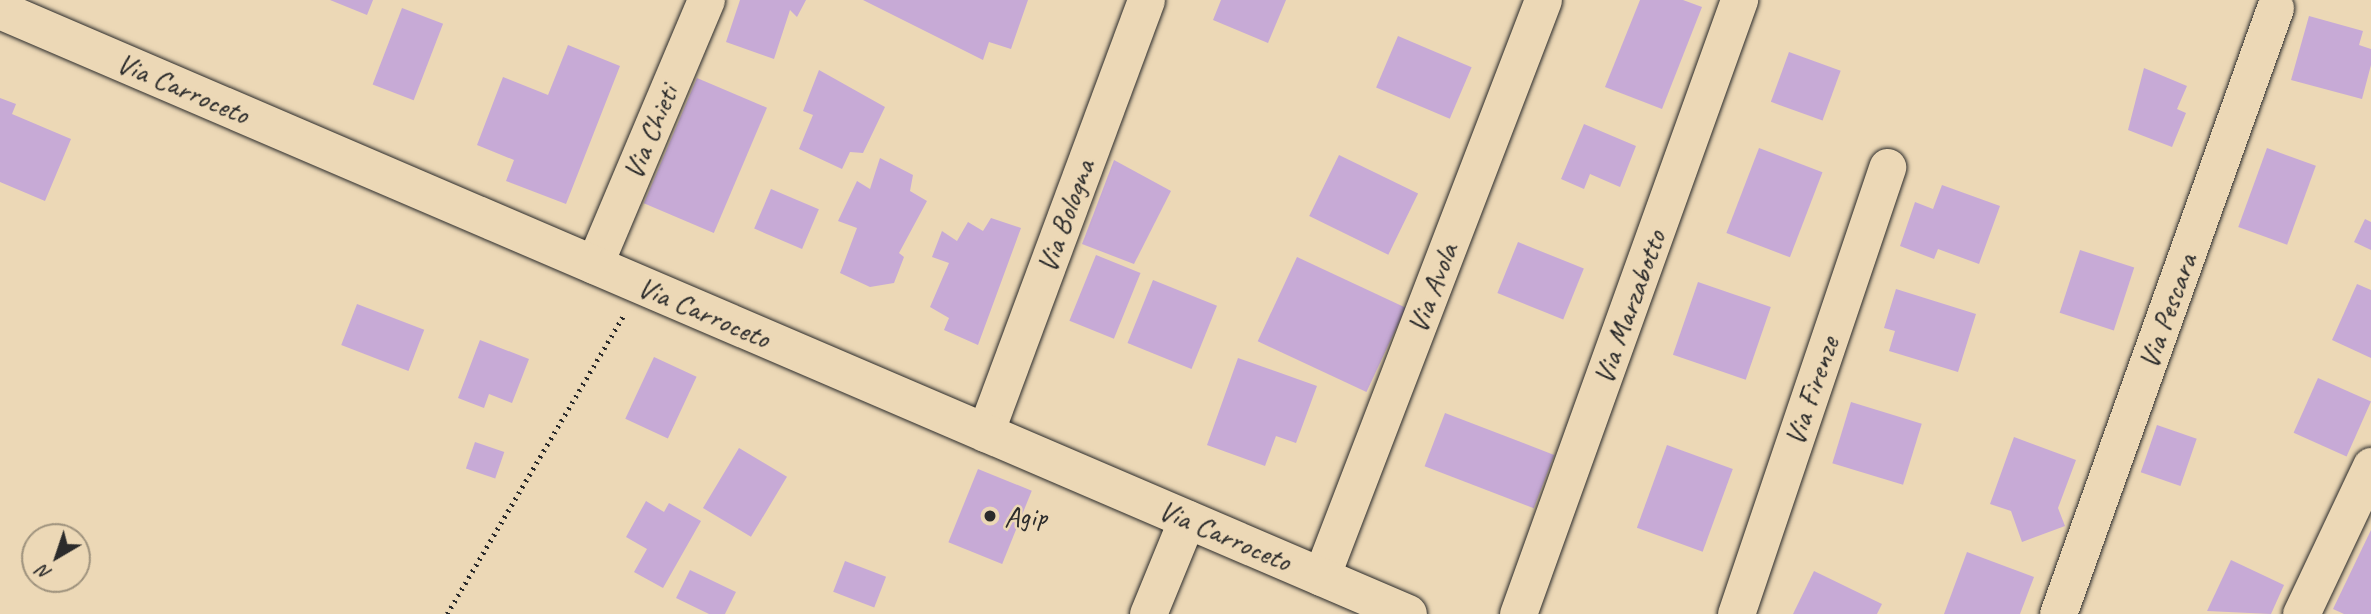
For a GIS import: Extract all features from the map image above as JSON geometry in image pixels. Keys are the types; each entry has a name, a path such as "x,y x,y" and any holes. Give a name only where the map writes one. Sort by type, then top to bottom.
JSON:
{"street":[{"name":"Via Chieti","path":"594,265 706,0"},
{"name":"Via Bologna","path":"985,433 1146,0"},
{"name":"Via Avola","path":"1321,577 1543,0"},
{"name":"Via Marzabotto","path":"1518,614 1739,0"},
{"name":"Via Pescara","path":"2058,614 2276,8"},
{"name":"Via Carroceto","path":"0,10 1408,614"},
{"name":"Via Firenze","path":"1736,614 1887,167"},
{"path":"2301,614 2371,466"},
{"path":"1148,614 1187,519"}],"path":[{"path":"447,614 641,285"}],"building":[{"path":"330,0 373,0 367,15"},
{"path":"740,0 806,0 797,17 790,10 774,59 726,42"},
{"path":"863,0 1028,0 1011,49 989,42 983,60"},
{"path":"1221,0 1286,0 1268,43 1213,20"},
{"path":"1640,0 1683,0 1702,7 1662,109 1605,87"},
{"path":"402,8 443,24 414,100 373,85"},
{"path":"2309,16 2363,31 2359,45 2371,49 2371,65 2362,99 2291,80"},
{"path":"1398,36 1472,67 1450,119 1376,88"},
{"path":"568,45 620,66 566,204 506,181 514,160 477,145 503,77 548,95"},
{"path":"1789,52 1841,71 1823,121 1771,102"},
{"path":"2144,68 2187,86 2177,109 2186,113 2172,147 2128,130"},
{"path":"819,70 885,107 863,153 850,152 842,169 799,149 813,115 803,111"},
{"path":"697,78 767,108 714,233 644,203"},
{"path":"0,98 16,104 12,114 71,139 45,201 0,182"},
{"path":"1584,124 1636,146 1620,187 1590,174 1584,189 1561,179"},
{"path":"1759,148 1822,172 1790,257 1726,233"},
{"path":"2267,148 2316,166 2287,245 2238,227"},
{"path":"1339,155 1418,194 1388,255 1309,216"},
{"path":"880,158 913,175 910,191 927,201 899,253 904,257 894,283 870,287 840,273 857,228 838,221 857,181 870,189"},
{"path":"1114,160 1171,191 1134,264 1082,244"},
{"path":"1942,185 2000,206 1979,264 1938,249 1934,259 1900,246 1915,202 1933,209"},
{"path":"771,189 819,209 802,249 754,229"},
{"path":"991,218 1021,228 978,345 944,330 949,318 930,307 949,263 932,257 942,231 957,241 968,222 983,231"},
{"path":"2365,219 2371,222 2371,250 2354,242"},
{"path":"1518,242 1584,269 1563,320 1497,293"},
{"path":"2080,250 2134,268 2114,330 2060,313"},
{"path":"1096,255 1141,273 1114,339 1069,321"},
{"path":"1297,257 1406,308 1366,392 1258,341"},
{"path":"1153,280 1217,306 1192,369 1128,343"},
{"path":"1698,282 1771,307 1746,380 1673,355"},
{"path":"2357,284 2371,290 2371,358 2332,340"},
{"path":"1896,289 1976,314 1958,372 1889,351 1895,331 1884,328"},
{"path":"357,304 424,330 408,371 341,345"},
{"path":"480,340 529,359 512,403 489,394 484,408 458,398"},
{"path":"654,357 697,377 668,438 625,419"},
{"path":"1238,358 1317,386 1296,443 1276,436 1265,466 1207,445"},
{"path":"2318,378 2371,402 2347,456 2294,433"},
{"path":"1851,402 1922,424 1903,485 1832,463"},
{"path":"1445,413 1554,455 1534,508 1425,466"},
{"path":"2157,425 2197,439 2180,486 2141,472"},
{"path":"2014,437 2076,460 2058,508 2065,526 2022,542 2011,511 1990,504"},
{"path":"475,442 504,452 495,479 466,468"},
{"path":"1667,445 1733,469 1703,552 1637,528"},
{"path":"739,448 787,477 751,537 703,508"},
{"name":"Agip","path":"978,469 1032,491 1002,564 948,542"},
{"path":"646,501 664,512 669,503 701,521 663,588 634,572 647,549 626,537"},
{"path":"2371,530 2371,614 2344,614 2333,609"},
{"path":"1967,552 2034,577 2020,614 1944,614"},
{"path":"2231,560 2284,585 2271,614 2207,611"},
{"path":"845,561 886,577 874,608 833,592"},
{"path":"690,570 736,592 725,614 709,614 676,598"},
{"path":"1814,571 1882,604 1877,614 1793,614"}],"place":[{"name":"Agip","path":"990,516"}]}
